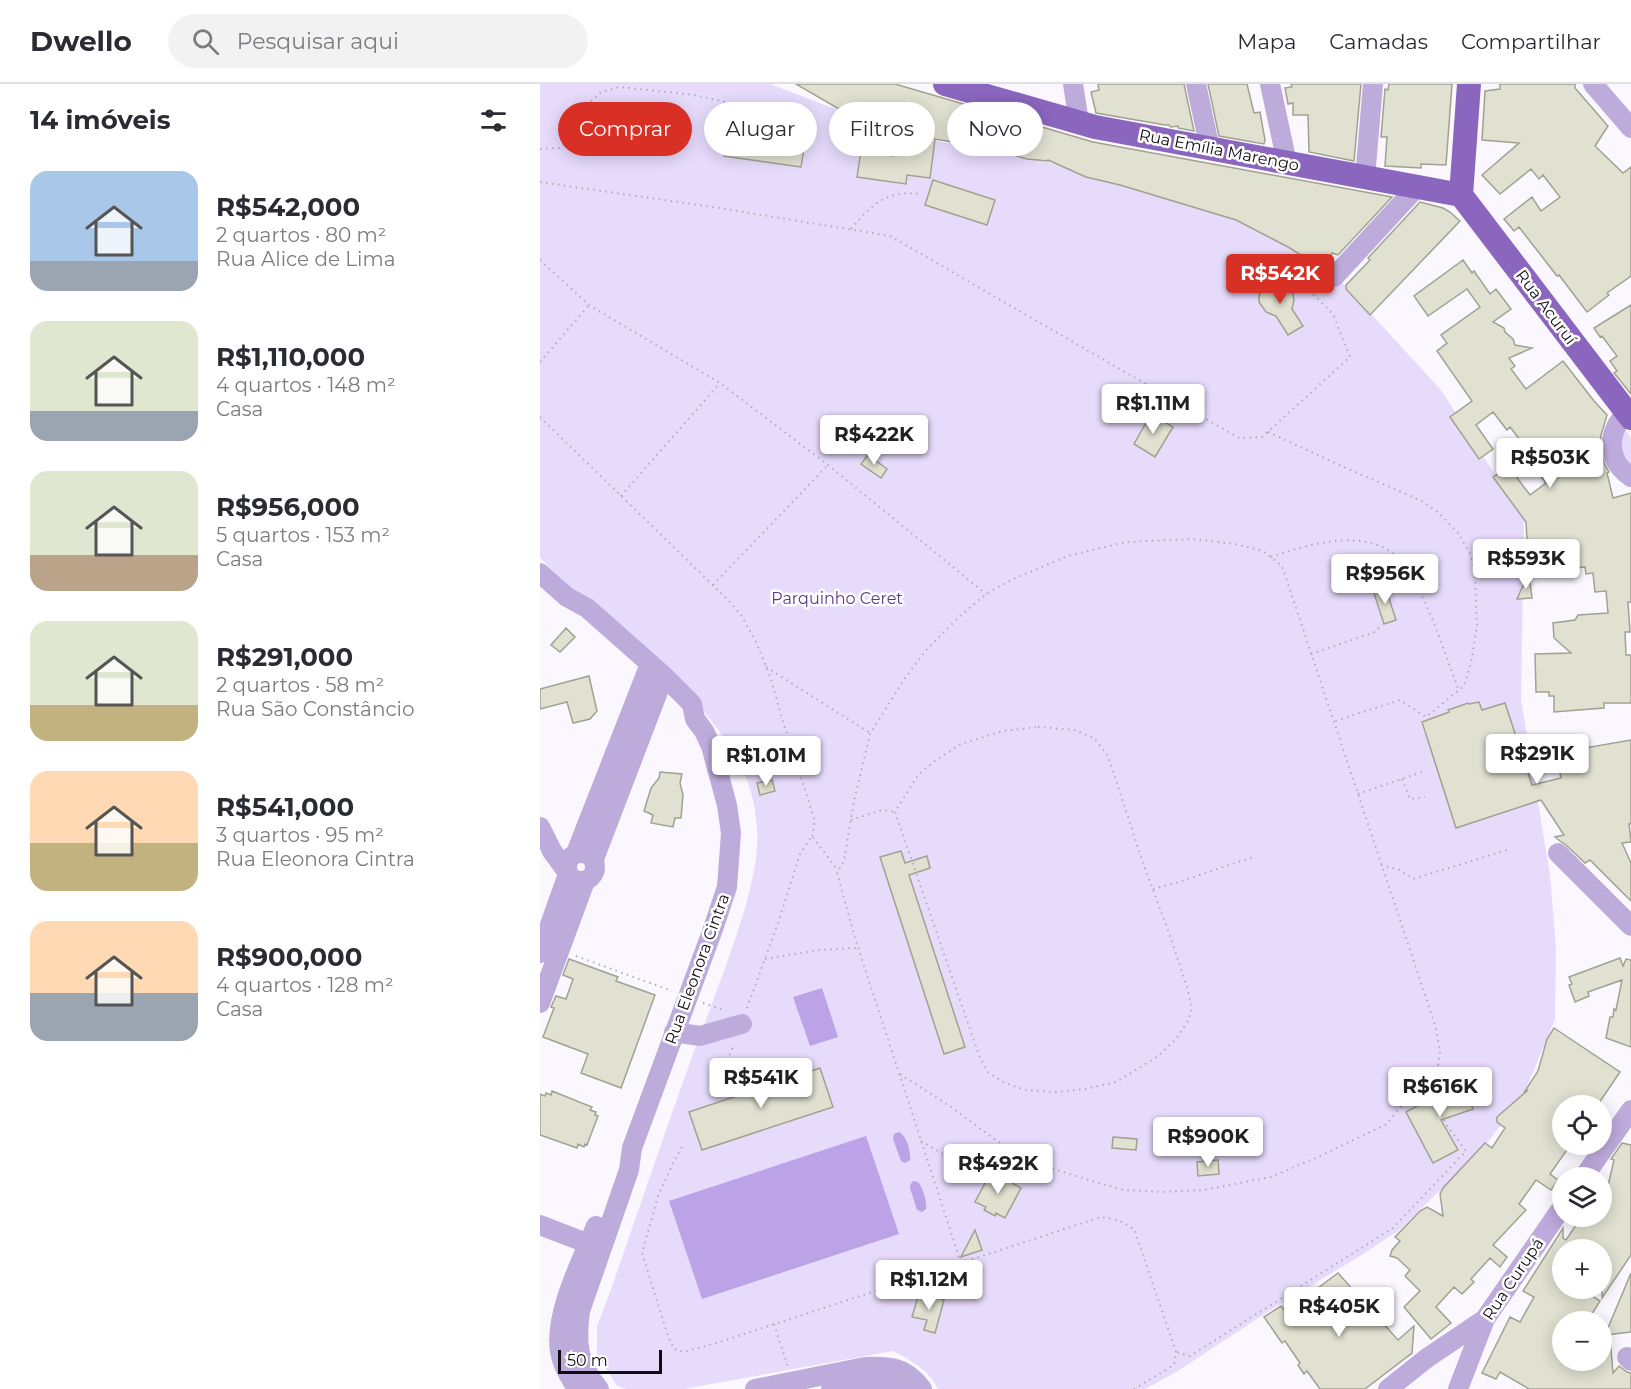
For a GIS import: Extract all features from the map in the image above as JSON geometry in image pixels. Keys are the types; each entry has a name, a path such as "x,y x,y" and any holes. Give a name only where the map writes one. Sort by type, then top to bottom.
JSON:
{"main road":[{"name":"Rua Emília Marengo","path":"945,84 1095,127 1461,195"},
{"path":"1461,195 1469,84"},
{"name":"Rua Acuruí","path":"1461,195 1630,414"}],"street":[{"path":"1073,84 1079,122"},
{"path":"1196,84 1210,149"},
{"path":"1270,84 1287,163"},
{"path":"1365,178 1373,84"},
{"path":"1593,84 1631,128"},
{"path":"1334,277 1417,187"},
{"path":"1630,414 1618,422 1613,433 1612,446 1614,458 1621,469 1631,477"},
{"name":"Rua Eleonora Cintra","path":"540,573 567,597 587,608 655,676 683,713 695,719 704,731 711,746 727,806 731,833 727,887 632,1148 629,1170 580,1311 577,1330 578,1348 583,1365 599,1389"},
{"path":"540,953 544,933 577,866 655,676"},
{"path":"540,827 552,852 577,866"},
{"path":"1558,853 1631,926"},
{"path":"540,1004 560,950 577,866"},
{"path":"674,1032 700,1036 743,1020"},
{"path":"1591,1167 1631,1110"},
{"name":"Rua Eleonora Cintra","path":"577,1389 566,1370 560,1352 559,1332 562,1313 620,1166 632,1148"},
{"name":"Rua Curupá","path":"1460,1384 1485,1319 1552,1222"},
{"path":"540,1225 589,1244"},
{"path":"1388,1389 1436,1352 1485,1319"},
{"path":"1436,1352 1450,1354 1458,1360 1461,1368 1460,1384"},
{"path":"755,1389 865,1367 883,1366 901,1370 915,1379 922,1389"},
{"path":"831,1389 875,1381 885,1382 900,1389"}],"path":[{"path":"540,149 560,148 570,141 587,105 601,92 620,87 694,95 726,102"},
{"path":"540,182 890,236 1239,438 1262,437 1350,357 1333,314 1312,292"},
{"path":"851,229 877,202 892,195 907,193 921,195"},
{"path":"540,260 589,305 720,383 828,465 986,594"},
{"path":"540,362 589,305"},
{"path":"621,496 720,383"},
{"path":"540,417 741,615 756,642 766,667 814,820 812,836 800,854 765,959 725,1066"},
{"path":"1268,432 1422,501 1439,513 1459,534 1471,556 1475,576 1477,626 1472,663 1464,686 1426,717 1400,700 1334,722"},
{"path":"713,585 828,465"},
{"path":"961,1263 899,1074 837,873 844,861 870,734 903,681 926,650 986,594 1011,580 1068,556 1126,542 1192,538 1235,544 1263,551 1282,566 1436,1028 1440,1052 1437,1073 1425,1088 1431,1093 1446,1124 1466,1151 1393,1228 1190,1356 1176,1352"},
{"path":"1271,557 1302,547 1329,542 1360,541 1382,546 1402,560 1433,620 1459,691"},
{"path":"1311,654 1375,632 1382,624"},
{"path":"766,667 870,734"},
{"path":"1038,727 1074,730 1094,738 1108,756 1187,987 1192,1008 1188,1021 1176,1039 1157,1057 1116,1082 1085,1089 1056,1092 1025,1090 1003,1082 988,1072 980,1058 895,812 918,776 936,760 961,744 1004,730 1038,727"},
{"path":"1358,794 1425,771"},
{"path":"1402,779 1410,799 1425,797"},
{"path":"851,820 882,810 895,812"},
{"path":"812,836 838,871"},
{"path":"1382,866 1400,870 1413,879 1507,850"},
{"path":"1153,889 1256,856"},
{"path":"765,959 819,950 859,948"},
{"path":"560,950 709,1005 743,1020"},
{"path":"899,1074 951,1107 997,1142 1047,1167 1125,1190 1162,1192 1204,1190 1271,1177 1387,1124 1400,1107 1431,1093"},
{"path":"921,1141 955,1161 982,1183"},
{"path":"682,1147 658,1196 642,1253 674,1349 684,1352 1101,1217 1118,1220 1134,1228 1176,1352 1174,1365 1134,1389"},
{"path":"774,1324 793,1381"}],"green space":[{"name":"Parquinho Ceret","path":"540,84 770,84 817,102 704,102 704,156 817,156 817,102 829,107 829,156 935,156 935,141 947,143 947,156 1034,158 1196,206 1274,235 1340,280 1441,390 1524,520 1521,699 1550,875 1556,948 1555,1019 1524,1094 1481,1151 1398,1231 1178,1371 1145,1389 938,1389 924,1371 893,1351 684,1389 626,1389 617,1386 597,1355 597,1326 745,908 756,858 757,828 752,794 741,766 706,714 540,558"},
{"path":"1626,430 1631,438 1631,465 1623,458 1618,440"}],"shaded area":[{"path":"822,988 838,1037 810,1046 793,997"},
{"path":"899,1132 909,1149 910,1160 905,1163 901,1161 893,1139 894,1134"},
{"path":"866,1136 899,1234 702,1299 669,1201"},
{"path":"913,1181 918,1182 922,1188 926,1209 922,1212 917,1210 910,1188"}],"building":[{"path":"796,84 895,84 957,102 947,102 947,141 935,139 935,102 829,103"},
{"path":"1098,84 1184,84 1194,131 1178,128 1178,126 1171,127 1096,113 1091,92 1099,90"},
{"path":"1208,84 1247,84 1254,113 1260,112 1264,144 1219,136"},
{"path":"1291,84 1361,84 1354,161 1309,152 1308,115 1293,115 1293,103 1288,104 1285,88 1292,87"},
{"path":"1389,84 1452,84 1446,165 1421,164 1421,168 1385,166 1387,137 1381,137 1385,89 1388,90"},
{"path":"1500,84 1575,84 1575,88 1608,126 1595,146 1623,173 1631,167 1631,276 1607,293 1609,295 1587,312 1519,227 1514,231 1504,219 1532,197 1541,211 1560,197 1543,175 1539,179 1531,169 1500,194 1482,175 1519,143 1482,140 1485,91 1500,89"},
{"path":"1043,127 1093,142 1392,197 1338,255 1332,253 1325,270 1288,247 1236,220 1086,177 1048,160 1017,156 1043,156"},
{"path":"724,156 803,156 801,167"},
{"path":"860,156 933,156 930,178 907,175 906,184 857,177"},
{"path":"933,180 995,200 987,225 925,205"},
{"path":"1420,202 1443,208 1460,221 1370,315 1346,289 1346,285"},
{"path":"1463,260 1490,294 1496,289 1511,309 1493,322 1504,328 1515,345 1532,348 1509,358 1515,366 1511,369 1526,389 1563,361 1607,415 1600,446 1609,472 1607,473 1613,498 1631,493 1631,602 1628,602 1630,632 1625,632 1626,655 1631,655 1631,703 1604,703 1604,708 1554,712 1554,696 1549,696 1549,692 1536,692 1535,654 1571,653 1554,638 1553,623 1575,620 1578,615 1608,613 1606,591 1595,592 1593,573 1586,574 1585,567 1529,572 1526,522 1493,477 1509,467 1530,495 1546,483 1523,452 1527,449 1510,427 1507,430 1493,412 1476,425 1493,449 1479,459 1450,417 1472,401 1437,351 1447,343 1441,335 1480,307 1467,289 1428,316 1414,296"},
{"path":"1275,280 1284,282 1292,289 1294,300 1292,309 1303,326 1288,335 1276,316 1266,312 1259,302 1262,288"},
{"path":"1631,305 1631,394 1614,373 1617,371 1610,361 1617,356 1594,328"},
{"path":"1151,414 1173,427 1155,457 1134,444"},
{"path":"868,455 887,469 881,478 861,464"},
{"path":"1529,574 1532,598 1517,599 1521,590"},
{"path":"1385,586 1396,620 1384,624 1373,590"},
{"path":"566,628 575,637 560,652 551,645"},
{"path":"589,676 597,711 590,719 573,723 567,702 540,709 540,689"},
{"path":"1479,702 1482,710 1505,703 1532,785 1561,778 1556,753 1631,740 1631,824 1629,824 1631,842 1622,843 1631,863 1631,901 1590,860 1585,863 1555,837 1564,835 1541,800 1456,828 1422,722 1449,712 1448,710"},
{"path":"660,772 682,774 681,818 675,818 673,827 651,823 653,815 644,811 651,788 659,778"},
{"path":"772,780 775,791 760,795 757,783"},
{"path":"901,851 905,863 927,856 930,868 909,875 965,1047 944,1054 880,857"},
{"path":"1620,958 1623,966 1626,959 1631,960 1631,1047 1606,1038 1610,1017 1613,1017 1614,1009 1616,1010 1622,980 1588,992 1589,996 1575,1002 1569,985 1572,984 1569,977"},
{"path":"569,959 618,977 616,981 655,995 621,1088 581,1073 588,1054 543,1037 556,996 566,999 573,979 563,975"},
{"path":"1554,1028 1620,1072 1604,1095 1552,1095 1552,1155 1563,1155 1555,1167 1552,1167 1550,1174 1552,1189 1536,1180 1519,1204 1526,1210 1493,1245 1507,1257 1500,1267 1490,1258 1471,1279 1474,1282 1462,1294 1454,1287 1436,1307 1451,1323 1431,1339 1404,1307 1420,1291 1405,1276 1410,1270 1397,1258 1390,1256 1400,1241 1395,1237 1420,1211 1427,1207 1443,1216 1440,1194 1443,1188 1485,1143 1492,1148 1505,1128 1497,1122 1497,1117 1528,1090 1525,1091 1538,1071 1547,1039"},
{"path":"820,1068 833,1107 702,1150 689,1112"},
{"path":"1461,1077 1473,1109 1441,1120 1458,1150 1433,1163 1406,1112 1439,1094 1436,1085"},
{"path":"552,1091 592,1107 590,1110 596,1112 595,1115 598,1116 587,1145 585,1144 584,1147 578,1144 577,1148 540,1135 540,1094 551,1095"},
{"path":"1113,1137 1137,1139 1136,1150 1112,1148"},
{"path":"1622,1143 1631,1145 1631,1255 1612,1283 1612,1239 1567,1239 1575,1227 1612,1227 1614,1160 1611,1159"},
{"path":"1218,1160 1219,1174 1198,1176 1197,1162"},
{"path":"991,1172 1001,1177 1002,1174 1021,1188 1005,1218 996,1213 995,1216 984,1210 986,1207 975,1202"},
{"path":"1563,1228 1564,1239 1556,1239"},
{"path":"975,1230 982,1250 961,1257"},
{"path":"1552,1245 1552,1299 1597,1299 1600,1301 1594,1311 1552,1311 1552,1371 1612,1371 1612,1361 1613,1373 1619,1366 1631,1373 1631,1389 1529,1389 1500,1372 1496,1379 1482,1373 1510,1317 1520,1322 1534,1297 1523,1291"},
{"path":"1338,1273 1398,1340 1414,1326 1412,1353 1365,1389 1320,1389 1307,1371 1304,1374 1298,1365 1300,1363 1285,1341 1282,1343 1264,1317 1281,1306 1286,1312"},
{"path":"1631,1273 1631,1332 1612,1334 1612,1318"},
{"path":"919,1293 944,1300 935,1333 924,1330 927,1320 912,1317"}]}
